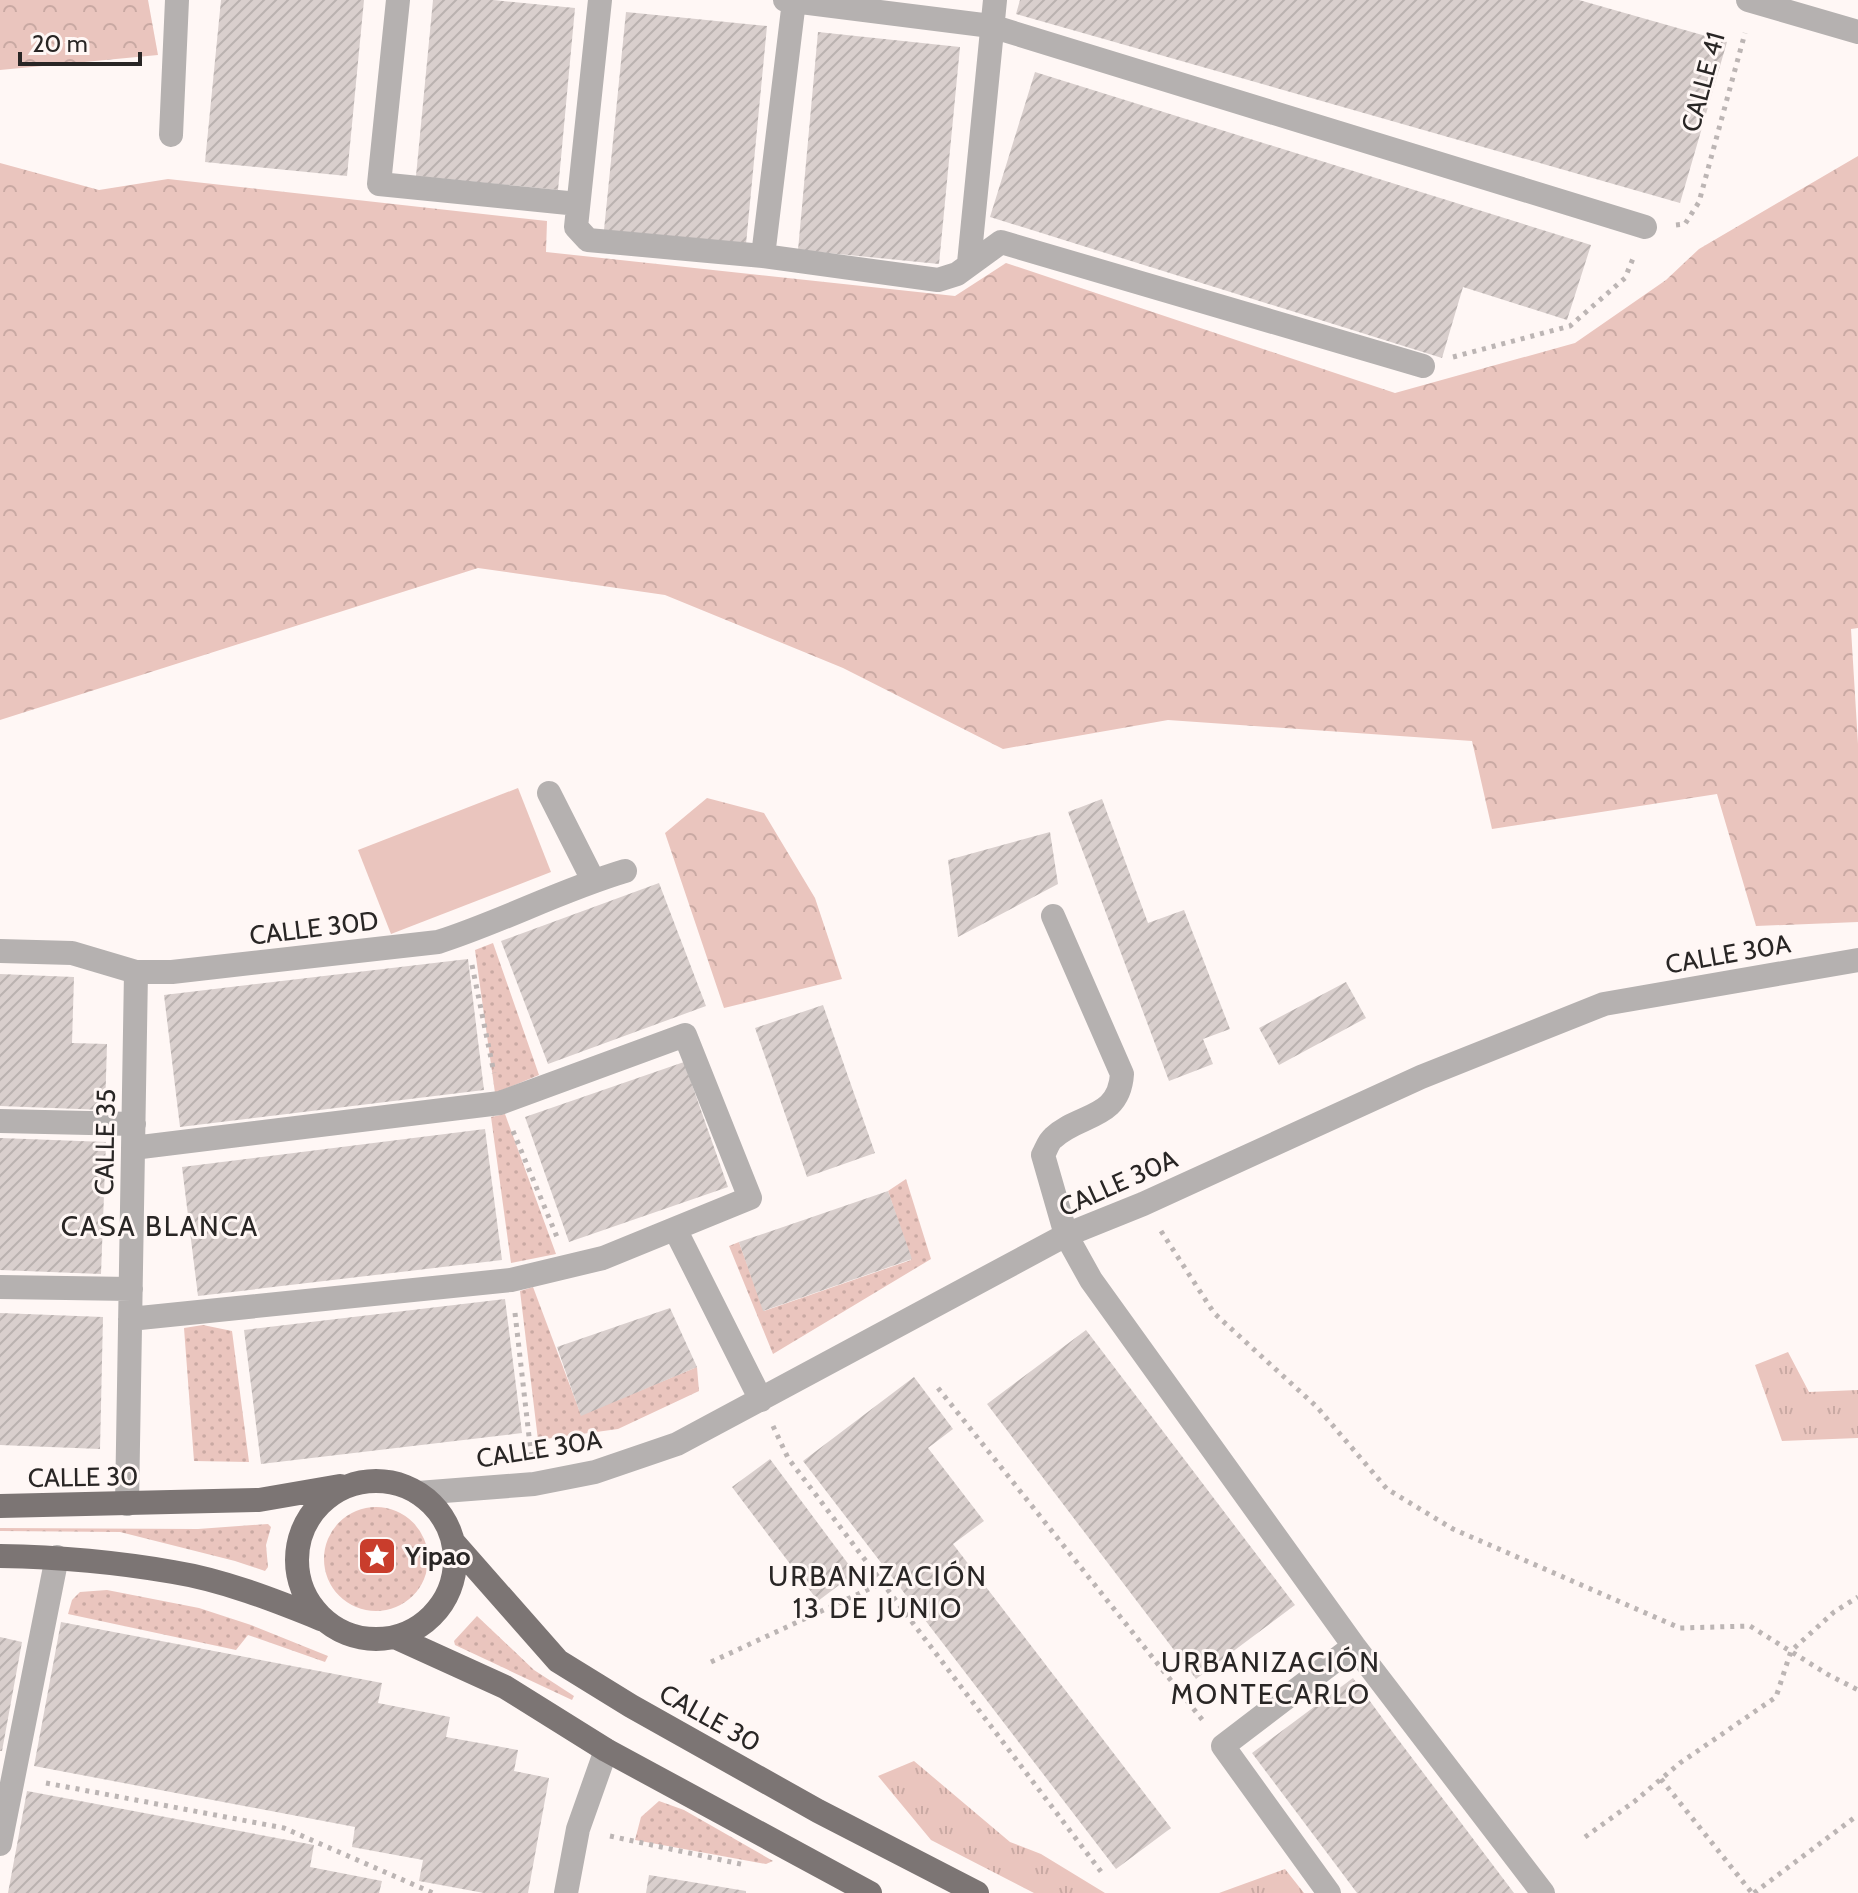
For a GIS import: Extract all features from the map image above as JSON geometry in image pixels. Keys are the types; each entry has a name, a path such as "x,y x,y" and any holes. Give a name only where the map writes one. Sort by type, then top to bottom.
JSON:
{"main road":[{"path":"0,1556 57,1557 176,1572 273,1600 325,1621 346,1634 370,1639 395,1637 423,1624 444,1602 455,1573 454,1543 441,1514 418,1493 389,1482 358,1483 331,1494 310,1515 299,1541 297,1571 306,1598 325,1621"},
{"name":"CALLE 30","path":"0,1506 259,1500 358,1483"},
{"name":"CALLE 30","path":"454,1543 558,1661 804,1803 977,1893"},
{"path":"395,1637 505,1687 606,1750 870,1893"}],"street":[{"path":"171,135 177,0"},
{"path":"398,0 379,184 578,204"},
{"path":"600,0 576,227 588,240 763,256 938,280 957,274 1001,242 1423,366"},
{"path":"785,0 991,26 1645,227"},
{"path":"969,263 995,0"},
{"path":"1752,0 1858,32"},
{"path":"763,256 794,1"},
{"path":"549,793 593,880"},
{"name":"CALLE 30D","path":"0,951 72,953 136,972 172,972 438,942 593,880 625,871"},
{"path":"1053,916 1122,1074 1121,1090 1108,1108 1051,1139 1043,1155 1066,1235 1091,1280 1354,1646 1543,1893"},
{"name":"CALLE 30A","path":"418,1493 534,1484 595,1472 677,1444 1066,1235 1143,1204 1421,1077 1604,1004 1858,960"},
{"name":"CALLE 35","path":"127,1504 136,972"},
{"path":"0,1121 133,1136 500,1103 685,1035 750,1198 603,1258 511,1280 130,1319"},
{"path":"675,1229 761,1400"},
{"path":"0,1287 131,1289"},
{"path":"0,1844 57,1557"},
{"path":"1329,1893 1223,1746 1354,1646"},
{"path":"566,1893 578,1829 606,1750"}],"path":[{"name":"CALLE 41","path":"1645,227 1685,224 1699,202 1752,0"},
{"path":"1423,366 1570,326 1625,278 1645,227"},
{"path":"465,933 500,1103 569,1264"},
{"path":"1143,1204 1214,1313 1317,1407 1387,1489 1453,1529 1680,1628 1750,1626 1858,1690"},
{"path":"511,1280 534,1484"},
{"path":"938,1388 1223,1746"},
{"path":"761,1400 788,1458 1102,1873"},
{"path":"711,1662 882,1583"},
{"path":"1585,1837 1680,1763 1776,1697 1791,1651 1834,1612 1858,1597"},
{"path":"13,1777 284,1828 433,1893"},
{"path":"1661,1779 1753,1893 1858,1815"},
{"path":"578,1829 748,1866"}],"green space":[{"path":"0,0 148,0 158,55 0,70"},
{"path":"1858,156 1858,628 1851,629 1858,744 1858,922 1756,926 1717,794 1492,829 1472,741 1168,720 1003,749 843,668 665,595 478,568 0,720 0,163 99,190 168,179 547,221 546,252 955,296 1006,263 1395,393 1575,343 1666,280 1699,249"},
{"path":"518,788 551,872 391,934 358,850"},
{"path":"707,798 764,813 815,898 842,979 724,1008 665,833"},
{"path":"493,943 539,1075 495,1093 475,950"},
{"path":"505,1114 556,1254 511,1263 491,1117"},
{"path":"906,1179 931,1259 773,1354 729,1246 739,1242 764,1311 911,1260 888,1191"},
{"path":"533,1287 581,1415 697,1367 699,1391 618,1429 538,1440 520,1291"},
{"path":"203,1325 232,1331 249,1462 194,1461 184,1328"},
{"path":"1788,1352 1809,1392 1858,1390 1858,1438 1782,1441 1755,1365"},
{"path":"376,1507 396,1511 413,1522 424,1539 428,1559 424,1579 413,1596 396,1607 376,1611 356,1607 339,1596 328,1579 324,1559 328,1539 339,1522 356,1511"},
{"path":"268,1524 271,1527 266,1545 268,1567 265,1571 120,1532 0,1531 0,1528 198,1529"},
{"path":"107,1590 199,1608 328,1656 325,1662 248,1635 236,1650 68,1614 72,1600 80,1592"},
{"path":"477,1616 534,1670 574,1696 572,1700 455,1645 454,1641"},
{"path":"914,1761 1010,1842 1041,1854 1105,1893 1034,1893 931,1840 878,1776"},
{"path":"659,1801 684,1810 773,1861 766,1864 635,1840 641,1817"},
{"path":"1285,1869 1304,1893 1219,1893"}],"building":[{"path":"221,0 364,0 347,176 205,162"},
{"path":"433,0 493,0 575,8 558,190 416,176"},
{"path":"1020,0 1579,0 1727,42 1680,203 1016,14"},
{"path":"626,12 767,26 746,244 604,230"},
{"path":"818,32 960,47 939,264 798,250"},
{"path":"1035,72 1591,245 1567,320 1463,287 1442,358 990,217"},
{"path":"1102,799 1148,923 1184,910 1230,1029 1203,1039 1213,1064 1169,1081 1068,812"},
{"path":"1050,832 1058,884 958,937 948,860"},
{"path":"659,883 706,1006 548,1064 501,941"},
{"path":"468,959 484,1090 180,1127 164,995"},
{"path":"0,974 74,977 72,1043 107,1044 105,1110 0,1106"},
{"path":"1346,982 1366,1018 1279,1065 1259,1028"},
{"path":"823,1005 875,1153 807,1177 755,1028"},
{"path":"684,1062 728,1187 569,1242 525,1117"},
{"path":"485,1129 502,1260 198,1296 182,1167"},
{"path":"0,1138 106,1142 101,1274 0,1270"},
{"path":"888,1191 912,1259 763,1311 739,1242"},
{"path":"505,1299 522,1433 261,1464 244,1330"},
{"path":"670,1308 697,1367 581,1416 557,1347"},
{"path":"0,1313 103,1317 100,1449 0,1445"},
{"path":"1086,1330 1295,1605 1196,1679 987,1404"},
{"path":"914,1377 953,1429 928,1448 984,1521 953,1544 1171,1828 1116,1869 803,1461"},
{"path":"770,1459 855,1573 818,1601 732,1487"},
{"path":"61,1622 382,1683 378,1703 450,1717 446,1737 518,1750 514,1771 549,1778 528,1893 484,1893 419,1881 423,1860 352,1847 355,1827 34,1766"},
{"path":"0,1637 22,1642 2,1751 0,1751"},
{"path":"1353,1678 1514,1893 1357,1893 1252,1753"},
{"path":"27,1791 314,1845 310,1867 382,1881 379,1893 8,1893"},
{"path":"649,1875 746,1891 746,1893 646,1893"}],"place":[{"name":"Yipao","path":"377,1556"}],"district":[{"name":"CASA BLANCA","path":"160,1226"},
{"name":"URBANIZACIÓN 13 DE JUNIO","path":"878,1592"},
{"name":"URBANIZACIÓN MONTECARLO","path":"1271,1678"}]}
